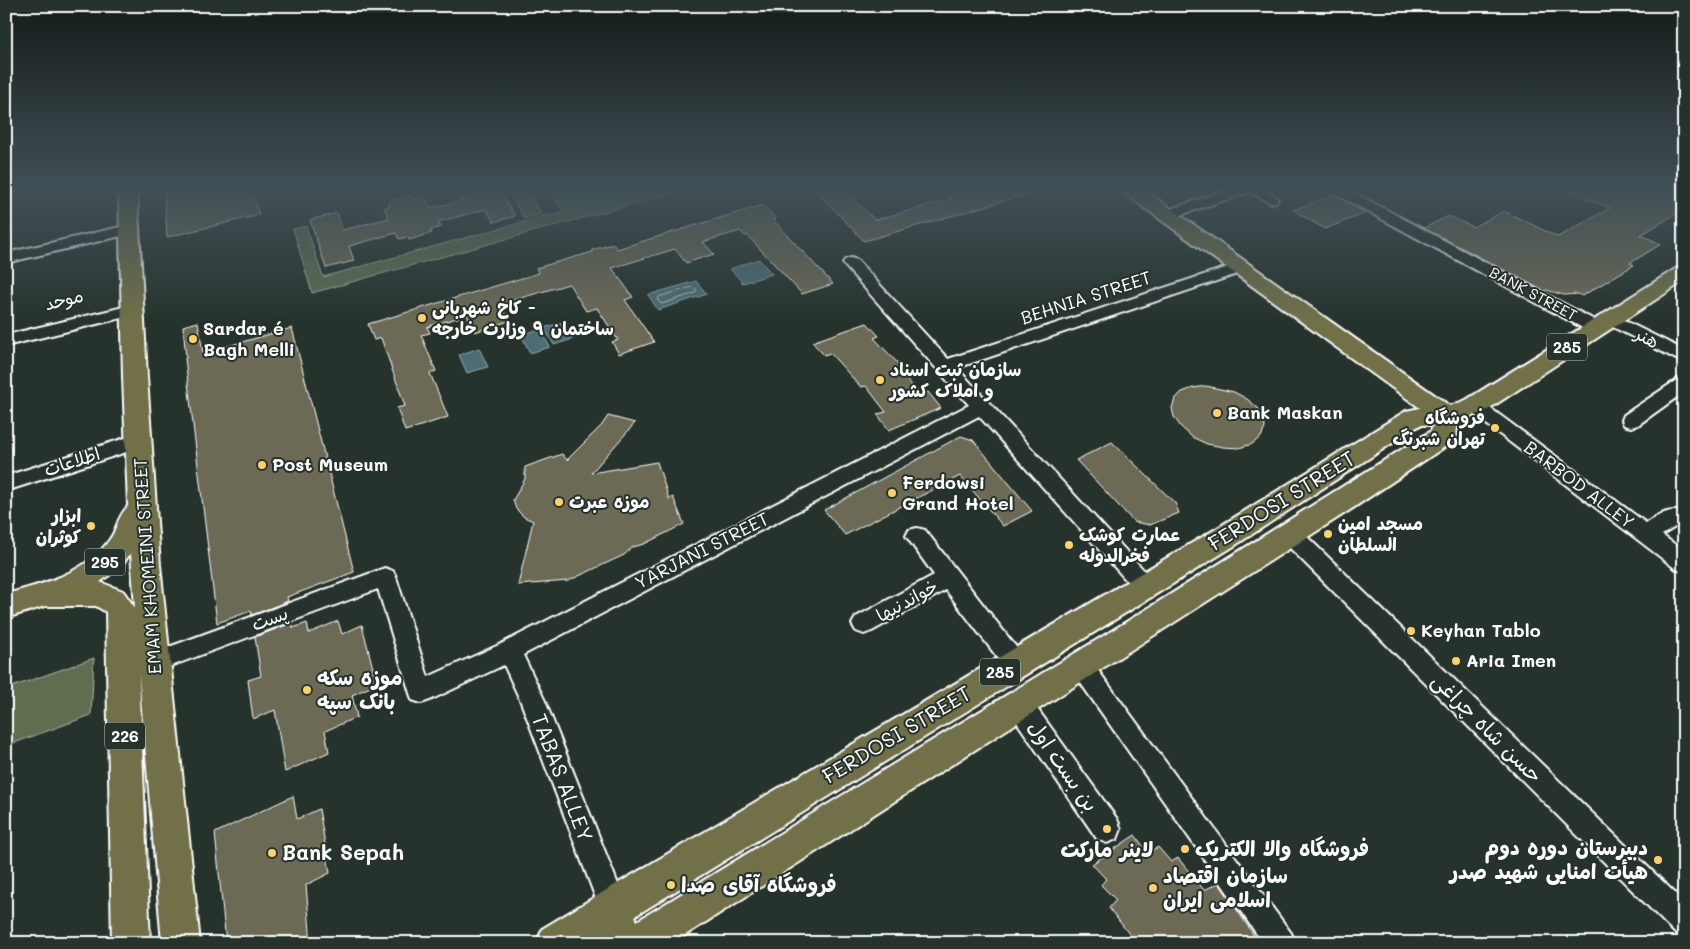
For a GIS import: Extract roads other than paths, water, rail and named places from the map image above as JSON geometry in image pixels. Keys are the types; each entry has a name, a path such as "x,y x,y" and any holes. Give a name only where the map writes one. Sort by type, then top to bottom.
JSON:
{"main road":[{"name":"EMAM KHOMEINI STREET","path":"129,233 138,441 167,812 181,943"},
{"path":"1192,233 1240,268 1461,411"},
{"name":"285","path":"1461,411 1604,324 1684,272"},
{"name":"FERDOSI STREET","path":"556,943 1224,538 1415,417 1461,411"},
{"name":"FERDOSI STREET","path":"637,943 1291,535 1443,436 1461,411"},
{"name":"295","path":"6,606 47,595 87,576 108,560 121,546 130,522 143,508"},
{"path":"1264,512 1291,535"},
{"path":"1224,538 1248,561"},
{"path":"1144,585 1170,612"},
{"name":"EMAM KHOMEINI STREET","path":"47,595 84,593 106,595 118,605 122,621 131,943"},
{"path":"613,907 626,943"}],"street":[{"path":"6,258 115,233"},
{"name":"BANK STREET","path":"1425,233 1604,324"},
{"path":"851,263 1144,585"},
{"name":"BEHNIA STREET","path":"944,366 1240,268"},
{"path":"6,341 132,307"},
{"name":"موحد","path":"6,335 132,307"},
{"name":"هنر","path":"1604,324 1684,357"},
{"path":"1631,420 1684,383"},
{"name":"YARJANI STREET","path":"385,577 421,692 509,651 982,407"},
{"name":"BARBOD ALLEY","path":"1461,411 1684,563"},
{"name":"اطلاعات","path":"6,484 138,441"},
{"path":"1644,534 1673,518"},
{"name":"حسن شاه چراغی","path":"1291,535 1684,922"},
{"path":"917,536 1015,663"},
{"name":"پست","path":"155,662 385,577"},
{"name":"خواندنیها","path":"864,624 950,577"},
{"name":"TABAS ALLEY","path":"509,651 533,701 613,907"},
{"path":"1081,666 1281,943"},
{"name":"بن بست اول","path":"1019,704 1107,829"}],"water":[{"path":"759,259 772,274 743,283 730,269"},
{"path":"696,281 707,294 658,310 648,295"},
{"path":"563,322 573,339 554,345 544,328"},
{"path":"540,329 550,347 530,353 521,335"},
{"path":"479,348 488,367 467,373 459,355"}],"place":[{"name":"کاخ شهربانی - ساختمان ۹ وزارت خارجه","path":"422,318"},
{"name":"Sardar é Bagh Melli","path":"193,339"},
{"name":"سازمان ثبت اسناد و املاک کشور","path":"880,380"},
{"name":"Bank Maskan","path":"1217,413"},
{"name":"فروشگاه تهران شبرنگ","path":"1495,428"},
{"name":"Post Museum","path":"262,465"},
{"name":"Ferdowsi Grand Hotel","path":"892,493"},
{"name":"موزه عبرت","path":"559,502"},
{"name":"ابزار کوثران","path":"91,526"},
{"name":"مسجد امین السلطان","path":"1328,534"},
{"name":"عمارت کوشک فخرالدوله","path":"1069,545"},
{"name":"Keyhan Tablo","path":"1411,631"},
{"name":"Aria Imen","path":"1456,661"},
{"name":"موزه سکه بانک سپه","path":"307,690"},
{"name":"لاینر مارکت","path":"1107,829"},
{"name":"فروشگاه والا الکتریک","path":"1185,849"},
{"name":"Bank Sepah","path":"272,853"},
{"name":"دبیرستان دوره دوم هیأت امنایی شهید صدر","path":"1658,860"},
{"name":"فروشگاه آقای صدا","path":"671,885"},
{"name":"سازمان اقتصاد اسلامی ایران","path":"1153,888"}]}
